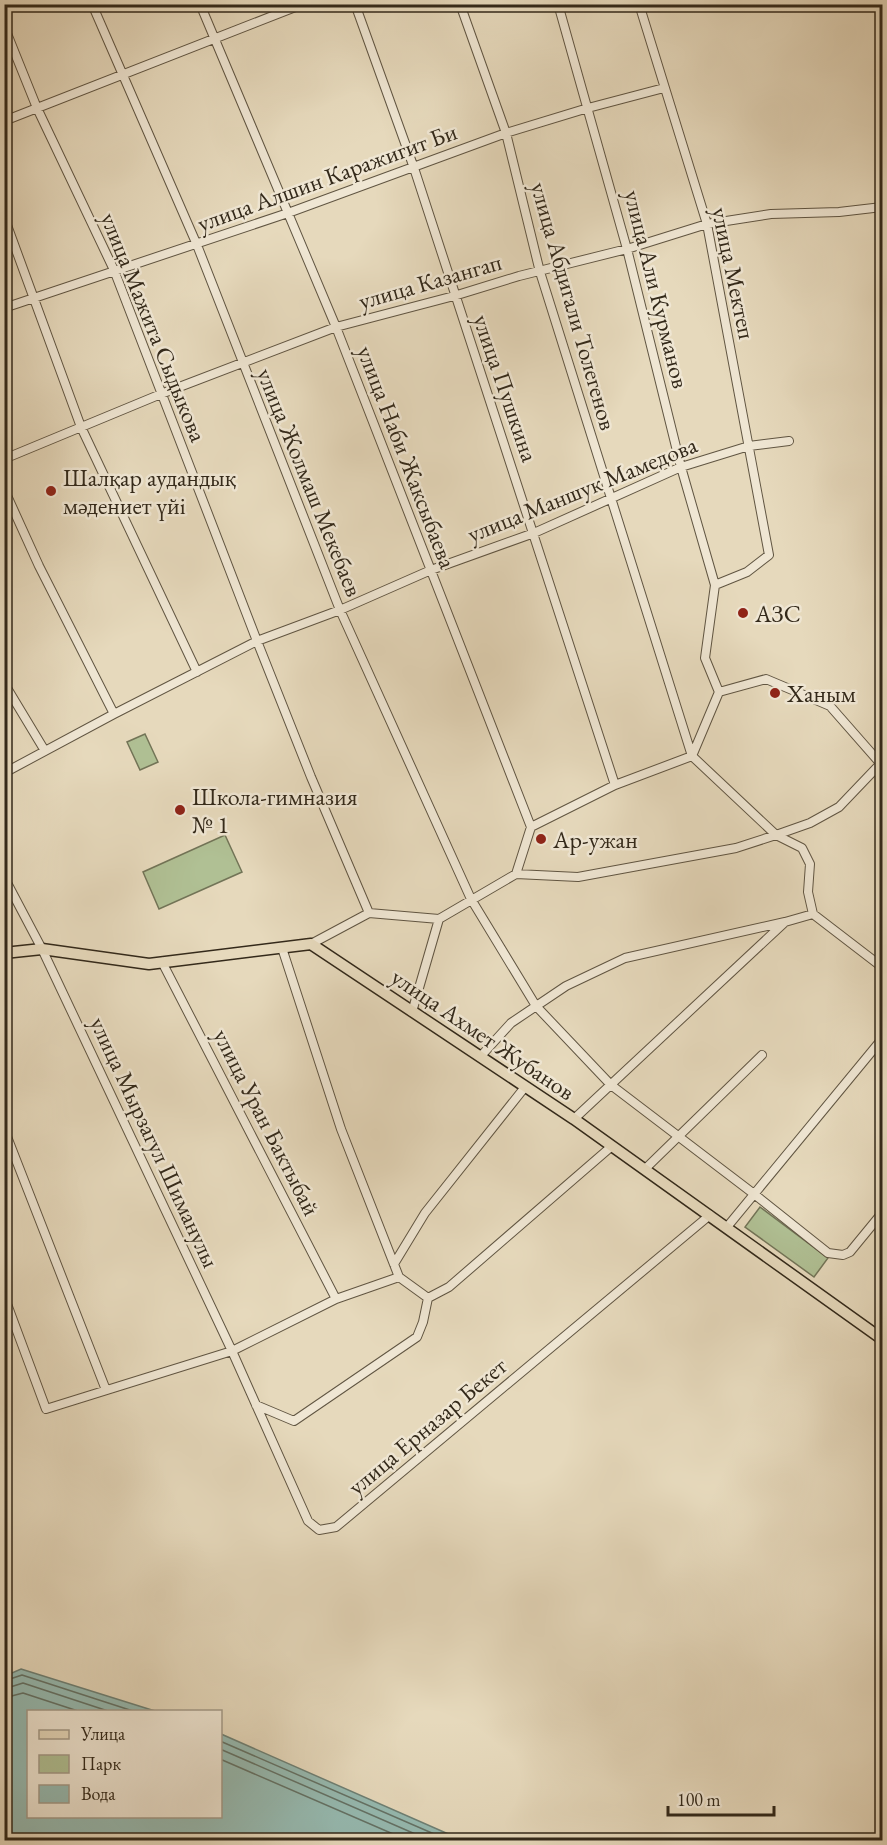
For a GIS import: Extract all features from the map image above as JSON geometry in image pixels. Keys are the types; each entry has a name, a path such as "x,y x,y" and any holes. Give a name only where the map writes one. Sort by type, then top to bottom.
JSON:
{"main road":[{"path":"4,953 42,949 149,964 311,944"},
{"name":"улица Ахмет Жубанов","path":"311,944 574,1119 882,1339"}],"street":[{"name":"улица Жолмаш Мекебаев","path":"92,4 198,244 242,363 340,610 471,899 536,1006 611,1084 828,1253 843,1255 855,1246 882,1213"},
{"name":"улица Наби Жаксыбаева","path":"200,4 336,327 531,827"},
{"path":"4,121 303,4"},
{"name":"улица Пушкина","path":"355,4 414,168 615,785"},
{"name":"улица Абдигали Толегенов","path":"460,4 506,133 540,272 692,756"},
{"name":"улица Али Курманов","path":"558,4 627,249 681,467 715,585"},
{"name":"улица Мектеп","path":"639,4 707,224 768,555 747,572 715,585"},
{"name":"улица Мажита Сыдыкова","path":"4,26 37,108 114,270 257,641 311,777 369,913"},
{"name":"улица Алшин Каражигит Би","path":"4,308 288,213 506,133 664,88"},
{"name":"улица Казангап","path":"4,459 161,393 336,327 454,296 519,276 627,249 707,224 771,214 839,212 882,207"},
{"path":"4,217 81,427 197,672"},
{"name":"улица Маншук Мамедова","path":"4,773 257,641 340,610 430,570 534,533 681,467 749,446 789,441"},
{"path":"4,489 39,566 114,714"},
{"path":"516,874 531,827 615,785 692,756 719,692 705,658 715,585"},
{"path":"311,944 369,913 439,919 516,874 578,877 736,848 810,823 839,807 881,763 830,706 766,679 719,692"},
{"path":"4,683 45,751"},
{"path":"692,756 776,835 802,848 810,864 808,892 813,914 882,967"},
{"name":"улица Мырзагул Шиманулы","path":"4,877 42,949 232,1351"},
{"path":"480,1057 511,1023 566,986 625,958 813,914"},
{"path":"412,1012 439,919"},
{"path":"574,1119 785,922"},
{"path":"282,948 341,1129 399,1277 428,1298"},
{"name":"улица Уран Бактыбай","path":"162,962 336,1299"},
{"path":"727,1227 882,1039"},
{"path":"645,1169 762,1055"},
{"path":"394,1264 425,1213 525,1087"},
{"path":"4,1129 106,1390"},
{"path":"428,1298 449,1287 612,1146"},
{"name":"улица Ерназар Бекет","path":"232,1351 308,1521 319,1530 336,1527 710,1215"},
{"path":"4,1296 46,1409 232,1351 336,1299 399,1277"},
{"path":"256,1405 294,1420 417,1336 423,1322 428,1298"}],"green space":[{"path":"145,734 158,762 140,770 127,742"},
{"path":"225,835 242,872 159,909 143,872"},
{"path":"760,1207 828,1258 814,1277 745,1227"}],"water":[{"path":"21,1669 152,1710 27,1710 27,1818 222,1818 222,1734 462,1840 5,1840 5,1676"}],"place":[{"name":"Шалқар аудандық мәдениет үйі","path":"51,491"},
{"name":"АЗС","path":"743,613"},
{"name":"Ханым","path":"775,693"},
{"name":"Школа-гимназия № 1","path":"180,810"},
{"name":"Ар-ужан","path":"541,839"}]}
